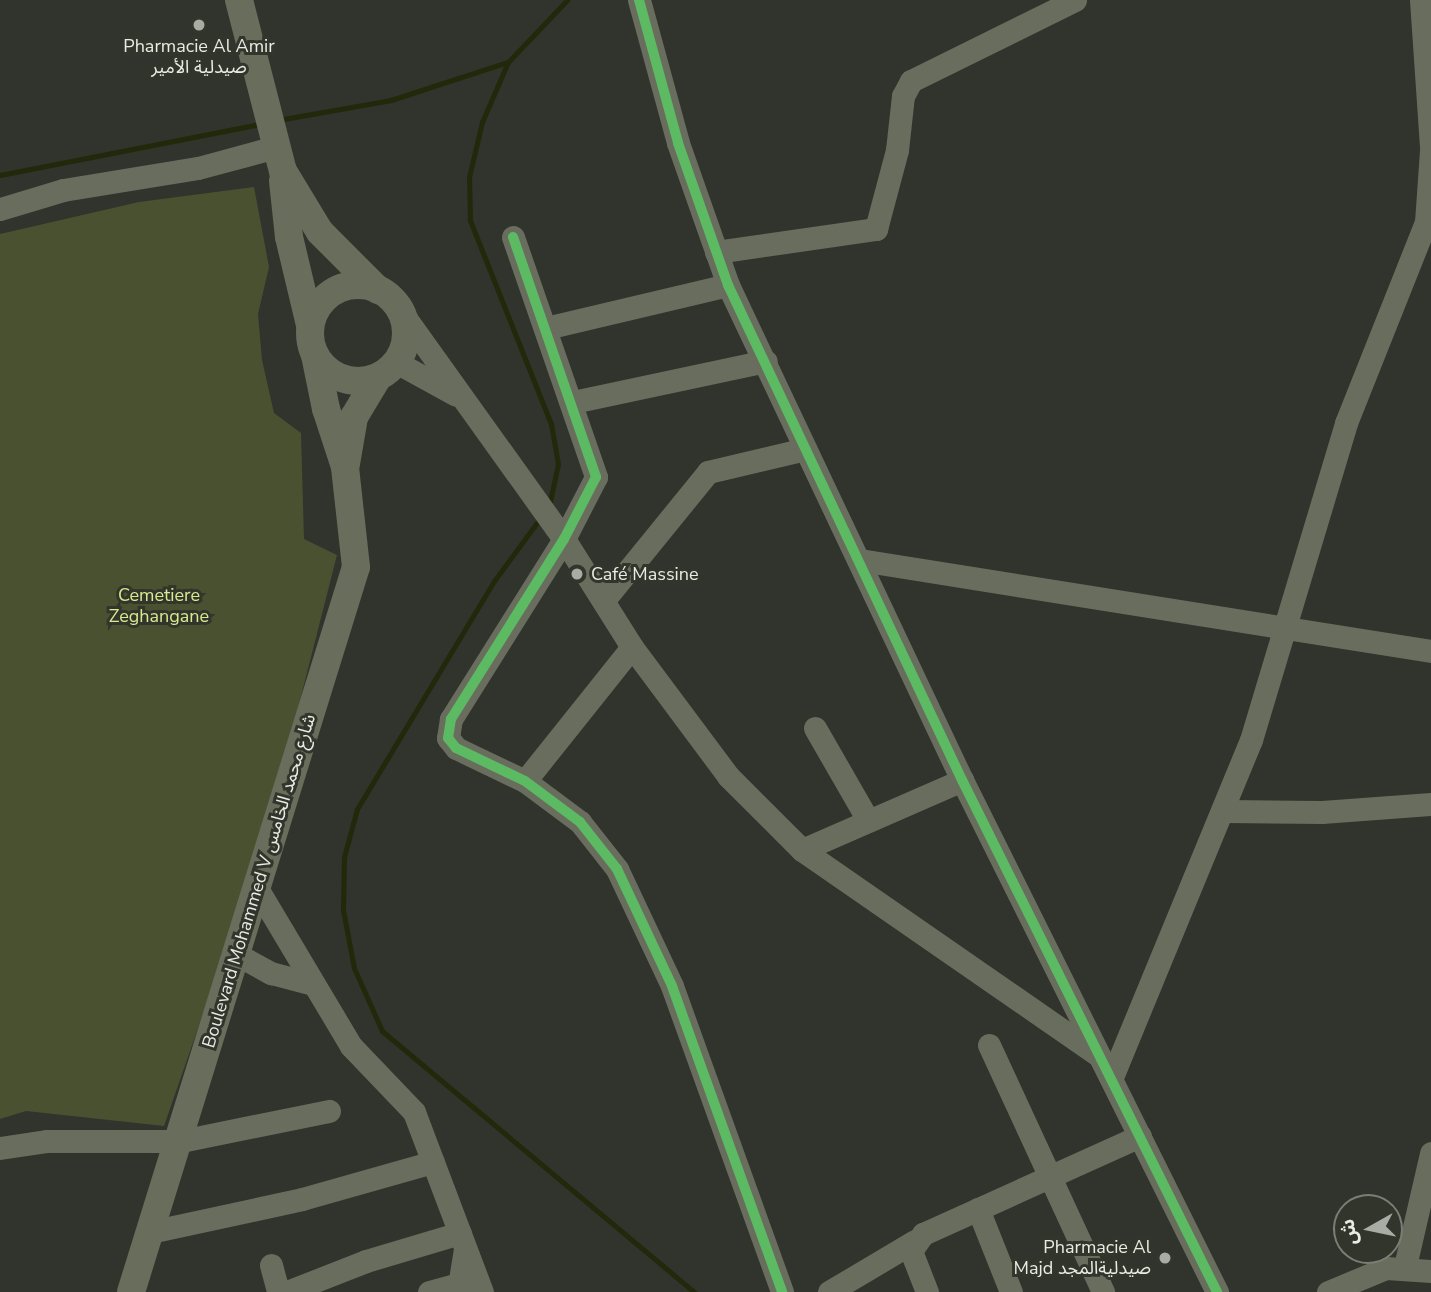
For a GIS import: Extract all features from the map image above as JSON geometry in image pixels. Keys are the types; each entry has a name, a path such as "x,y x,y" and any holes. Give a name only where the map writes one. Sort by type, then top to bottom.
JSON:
{"main road":[{"path":"239,0 277,148 289,237 315,355 342,379 387,370 406,334 387,298 320,232 277,148"},
{"path":"310,325 323,299 349,286 387,298"},
{"name":"Boulevard Mohammed V شارع محمد الخامس","path":"131,1292 181,1141 356,567 345,467 323,400 315,355"},
{"name":"Boulevard Mohammed V شارع محمد الخامس","path":"345,467 354,417 387,370"}],"street":[{"path":"639,0 678,143 728,285 962,780 1217,1292"},
{"path":"716,252 876,229 897,150 902,96 911,81 1075,0"},
{"path":"1107,1067 1223,811 1288,625 1346,423 1423,241 1429,203 1431,147 1421,0"},
{"path":"0,209 63,191 198,168 277,148"},
{"path":"513,237 573,402 596,477 451,719 448,734 456,748 526,782 593,834 643,921 672,986 782,1292"},
{"path":"546,328 728,285"},
{"path":"387,298 470,405 562,536 632,646 729,776 802,850 1107,1067"},
{"path":"573,402 766,361"},
{"path":"387,370 470,405"},
{"path":"604,600 708,472 805,449"},
{"path":"860,560 1288,625 1431,651"},
{"path":"526,782 632,646"},
{"path":"815,728 868,820"},
{"path":"802,850 962,780"},
{"path":"1223,811 1322,812 1431,804"},
{"path":"258,890 360,1059 414,1112 481,1292"},
{"path":"238,955 271,972 313,984"},
{"path":"989,1045 1051,1174 1103,1292"},
{"path":"0,1148 47,1141 181,1141 329,1111"},
{"path":"829,1292 915,1241 978,1209 1140,1136"},
{"path":"1405,1266 1431,1153"},
{"path":"150,1232 302,1199 433,1162"},
{"path":"978,1209 1011,1292"},
{"path":"429,1292 459,1288 463,1240"},
{"path":"287,1292 366,1261 463,1240"},
{"path":"915,1241 911,1256 927,1292"},
{"path":"271,1265 278,1292"},
{"path":"1328,1292 1378,1270 1405,1266 1431,1271"}],"green space":[{"name":"Cemetiere Zeghangane","path":"254,187 269,267 258,314 262,360 274,413 301,433 304,539 337,555 267,830 164,1126 26,1111 0,1119 0,234 139,202"}],"waterway":[{"path":"549,506 558,464 551,424 470,220 469,177 482,122 508,62 567,0"},
{"path":"278,120 391,100 508,62"},
{"path":"0,175 261,124"},
{"path":"541,517 494,581 357,809 344,857 343,910 354,968 382,1031 694,1292"}],"cycle path":[{"path":"639,0 678,143 728,285 962,780 1217,1292"},
{"path":"513,237 596,477 564,539 451,719 448,738 456,748 525,781 580,822 617,869 672,986 782,1292"}],"place":[{"name":"Pharmacie Al Amir صيدلية الأمير","path":"199,25"},
{"name":"Café Massine","path":"577,574"},
{"name":"Pharmacie Al Majd صيدليةالمجد","path":"1165,1258"}]}
